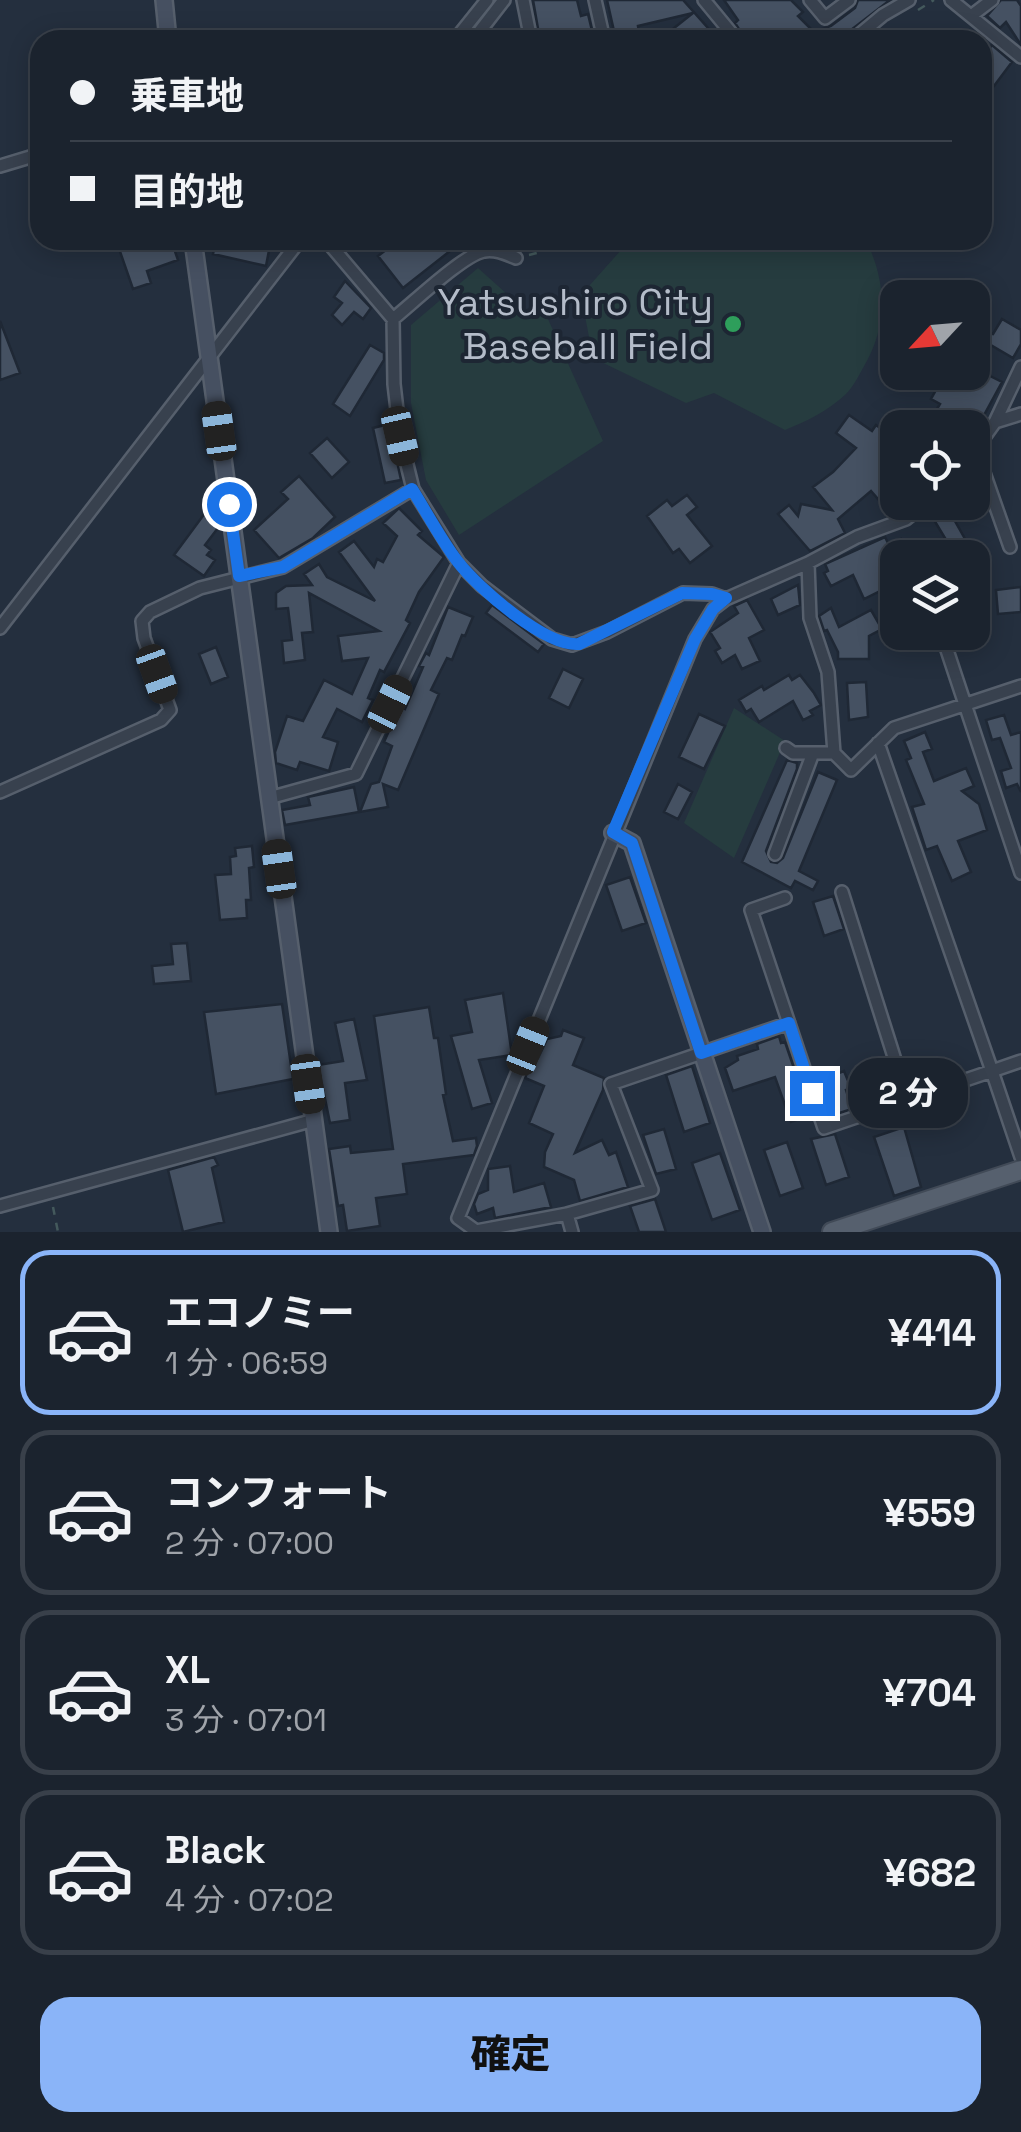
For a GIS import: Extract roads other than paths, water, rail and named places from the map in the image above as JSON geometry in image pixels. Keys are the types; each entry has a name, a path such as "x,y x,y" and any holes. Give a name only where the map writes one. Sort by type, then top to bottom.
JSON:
{"main road":[{"path":"832,1232 1021,1170"}],"street":[{"path":"164,0 167,30"},
{"path":"463,30 488,0"},
{"path":"482,30 504,0"},
{"path":"523,0 529,30"},
{"path":"595,0 602,30"},
{"path":"704,0 730,30"},
{"path":"810,0 825,18 849,0"},
{"path":"866,30 909,0"},
{"path":"951,0 988,30"},
{"path":"971,16 992,0"},
{"path":"992,33 1021,57"},
{"path":"0,166 30,157"},
{"path":"194,250 329,1232"},
{"path":"0,628 292,250"},
{"path":"334,250 393,319 394,384 412,489 459,563 510,609 566,645 579,644 682,593 726,598"},
{"path":"393,319 467,259 485,251 516,258"},
{"path":"990,429 1021,367"},
{"path":"995,422 1021,414"},
{"path":"0,792 161,720 170,710 144,638 142,621 150,612 200,588 283,567 412,489"},
{"path":"990,494 1010,547"},
{"path":"789,1023 611,1084 652,1190 567,1214 476,1231 458,1218 613,832 695,639 713,609 726,598 808,563 856,537 903,520"},
{"path":"269,798 356,774 459,563"},
{"path":"808,563 810,618 828,672 834,752 851,770 894,728 1021,686"},
{"path":"946,650 1021,874"},
{"path":"878,743 1021,1158"},
{"path":"786,748 794,754 834,752"},
{"path":"774,854 813,753"},
{"path":"613,832 632,843 762,1232"},
{"path":"842,892 907,1098"},
{"path":"785,898 751,910 824,1128 1021,1062"},
{"path":"0,1206 314,1120"},
{"path":"567,1214 572,1232"}],"place":[{"name":"Yatsushiro City Baseball Field","path":"733,324"}]}
